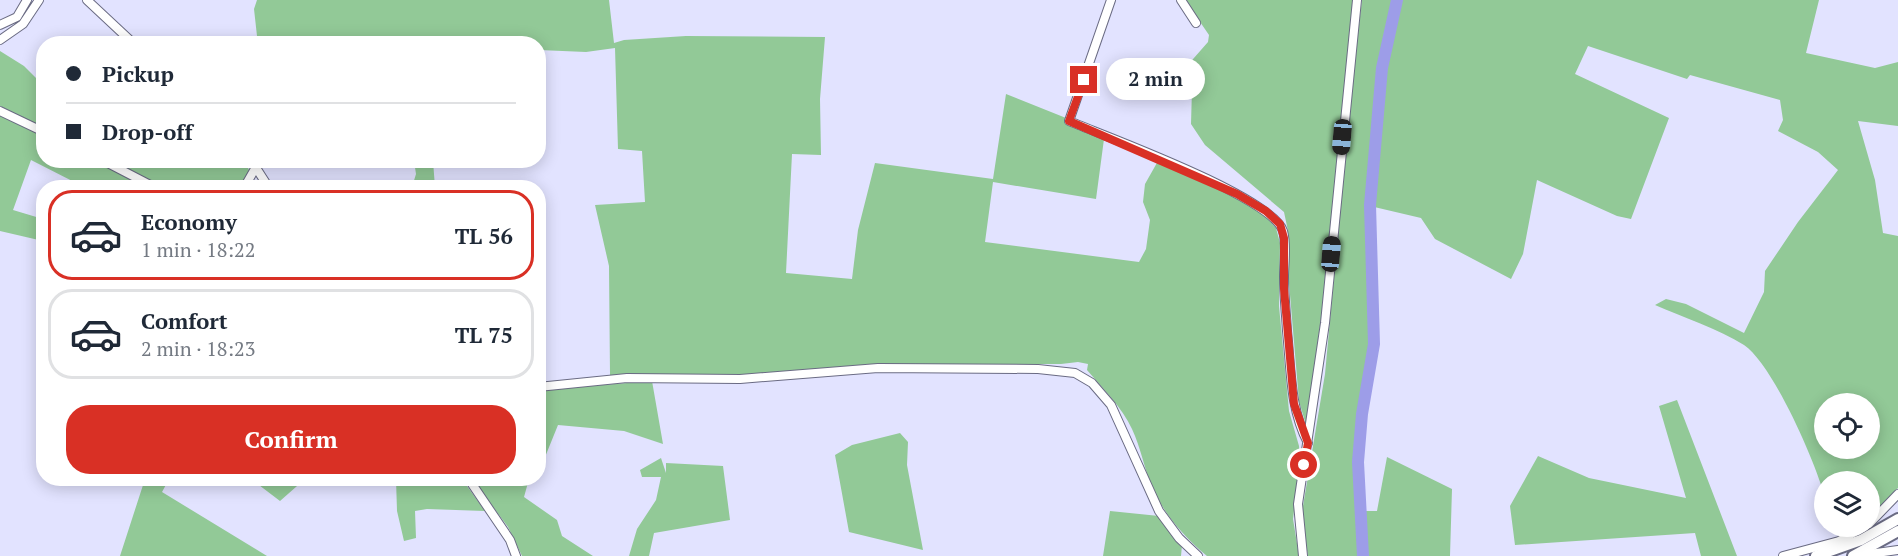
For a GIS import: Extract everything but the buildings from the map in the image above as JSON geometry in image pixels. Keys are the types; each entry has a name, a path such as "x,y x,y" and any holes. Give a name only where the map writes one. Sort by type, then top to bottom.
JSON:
{"highway":[{"path":"1816,556 1861,540 1898,519"},
{"path":"1854,556 1898,531"}],"street":[{"path":"0,25 17,17 27,0"},
{"path":"0,40 23,24 39,0"},
{"path":"87,0 125,36"},
{"path":"1112,0 1069,121 1237,194 1266,211 1280,224 1284,238 1284,289 1294,404 1308,443"},
{"path":"1180,0 1196,23"},
{"path":"1303,556 1298,504 1325,323 1357,0"},
{"path":"0,111 36,128"},
{"path":"117,168 141,180"},
{"path":"546,386 627,378 740,379 882,368 1038,369 1075,373 1092,383 1120,418 1159,511 1179,537 1198,556"},
{"path":"473,486 510,540 516,556"},
{"path":"1880,513 1898,494"},
{"path":"1783,556 1846,537"},
{"path":"1854,556 1898,550"}],"green space":[{"path":"257,0 609,0 614,43 624,40 686,36 825,37 820,99 821,155 792,154 786,273 852,279 858,230 875,163 993,179 1006,94 1066,118 1065,122 1104,139 1096,199 993,182 985,242 1139,262 1146,249 1150,220 1143,202 1145,184 1158,161 1244,202 1266,217 1276,228 1280,243 1279,306 1289,411 1299,446 1300,461 1293,519 1299,556 1207,556 1199,549 1175,524 1162,506 1152,487 1138,443 1128,421 1112,398 1087,370 1088,364 1078,362 1061,364 880,364 749,374 610,375 609,266 595,205 645,202 642,151 618,149 615,48 586,52 546,50 546,36 257,36 254,9"},
{"path":"1185,0 1354,0 1325,290 1306,425 1299,401 1289,283 1288,231 1284,212 1205,145 1191,124 1192,89 1179,75 1208,42 1209,35"},
{"path":"1362,0 1819,0 1806,53 1875,68 1898,62 1898,126 1858,121 1875,180 1883,233 1898,236 1898,488 1880,506 1880,471 1816,471 1779,392 1767,372 1744,345 1655,305 1666,299 1686,304 1744,333 1764,292 1765,271 1798,222 1838,170 1818,152 1778,131 1783,120 1780,100 1690,75 1687,79 1588,46 1575,74 1669,118 1631,219 1617,216 1537,180 1523,254 1511,279 1435,239 1421,218 1370,206 1374,344 1362,414 1358,462 1360,511 1377,511 1387,457 1452,489 1450,556 1308,556 1301,518 1325,374 1352,82"},
{"path":"0,51 24,66 36,78 36,124 0,106"},
{"path":"0,114 36,132 36,163 31,160 13,210 36,217 36,239 0,231"},
{"path":"47,168 109,168 134,180 70,180"},
{"path":"124,168 248,168 249,170 244,180 150,180"},
{"path":"415,168 434,168 434,180 414,180"},
{"path":"652,381 663,444 624,431 558,425 546,455 546,389"},
{"path":"1677,400 1737,556 1701,556 1695,533 1515,545 1510,506 1538,456 1589,478 1686,498 1659,406"},
{"path":"900,433 908,442 907,465 923,550 849,532 835,455 852,445"},
{"path":"661,458 666,473 666,463 723,466 730,520 654,533 649,556 629,556 637,529 656,500 661,477 642,477 640,470"},
{"path":"143,486 165,486 162,492 267,556 120,556"},
{"path":"260,486 297,486 280,501"},
{"path":"396,486 467,486 485,511 427,509 415,511 416,538 404,541 397,511"},
{"path":"477,486 527,486 524,497 557,520 562,536 593,556 522,556 508,527"},
{"path":"1110,511 1159,516 1182,545 1181,556 1103,556"}],"waterway":[{"path":"1363,556 1358,462 1362,414 1374,344 1370,205 1382,68 1397,0"}],"route":[{"path":"1084,80 1069,121 1237,194 1266,211 1280,224 1284,238 1284,289 1294,404 1298,421 1308,443 1304,465"}]}
